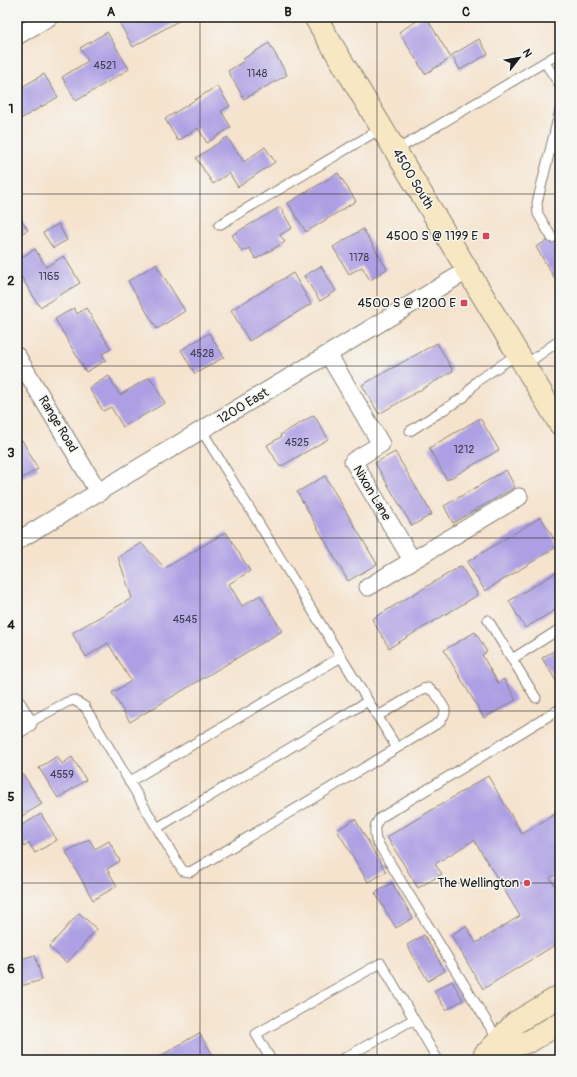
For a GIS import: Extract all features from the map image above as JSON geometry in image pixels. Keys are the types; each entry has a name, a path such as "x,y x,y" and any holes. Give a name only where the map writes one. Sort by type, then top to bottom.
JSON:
{"main road":[{"name":"4500 South","path":"315,17 560,424"},
{"path":"487,1051 515,1023 560,996"},
{"path":"487,1051 530,1041 560,1023"}],"street":[{"path":"17,36 49,17"},
{"name":"1200 East","path":"17,541 468,270"},
{"name":"Nixon Lane","path":"328,354 381,444 353,461 412,560"},
{"name":"Range Road","path":"17,356 99,492"},
{"path":"368,586 519,497"},
{"path":"17,705 23,727"}],"lane":[{"path":"396,151 560,53"},
{"path":"545,63 560,85"},
{"path":"552,238 538,214 537,203 560,110"},
{"path":"219,225 382,128"},
{"path":"410,431 464,397 477,381 560,340"},
{"path":"202,431 397,748"},
{"path":"488,620 536,698"},
{"path":"512,659 560,629"},
{"path":"129,782 341,657"},
{"path":"23,727 67,702 74,700 81,703 85,707 183,871 190,872 440,722 443,718 445,709 436,694 428,688 423,689 378,716"},
{"path":"157,828 368,701"},
{"path":"487,1051 376,840 374,831 375,824 380,818 560,709"},
{"path":"271,1060 256,1034 380,963 438,1060"},
{"path":"341,1060 414,1019"}],"building":[{"path":"132,17 185,17 133,47 120,24"},
{"path":"423,17 426,17 451,58 425,74 399,32"},
{"path":"107,32 129,69 76,101 62,77 88,61 80,48"},
{"path":"479,39 488,54 460,70 452,55"},
{"path":"269,43 287,75 244,99 228,71 244,61 243,59"},
{"path":"44,74 58,97 17,121 17,90"},
{"path":"217,86 230,106 221,111 231,127 207,143 198,128 178,141 165,119"},
{"path":"227,137 244,162 265,147 275,162 238,187 229,173 213,184 196,158"},
{"path":"338,173 356,201 306,232 288,203"},
{"path":"280,207 292,228 280,235 285,242 256,259 249,248 242,252 232,235"},
{"path":"17,213 28,230 17,236"},
{"path":"58,224 67,240 53,248 43,233"},
{"path":"363,229 387,269 370,280 362,267 349,274 333,247"},
{"path":"560,233 560,276 555,279 536,247"},
{"path":"35,249 46,267 64,256 80,283 40,307 17,270 17,260"},
{"path":"156,264 185,311 157,329 128,281"},
{"path":"321,266 336,291 320,301 304,276"},
{"path":"293,273 311,304 249,341 231,310"},
{"path":"74,308 77,314 86,308 111,349 102,354 106,360 86,372 55,319"},
{"path":"209,333 224,357 195,374 181,350"},
{"path":"437,343 453,371 379,414 362,385"},
{"path":"109,376 120,395 150,377 165,403 123,427 111,407 103,411 89,388"},
{"path":"314,415 328,439 280,467 267,445 281,437 280,435"},
{"path":"480,418 499,450 447,480 429,448"},
{"path":"22,440 38,469 17,481 17,443"},
{"path":"395,452 432,514 412,526 375,463"},
{"path":"506,470 515,487 453,523 444,506"},
{"path":"325,476 377,564 348,581 297,492"},
{"path":"541,517 558,546 485,591 467,562"},
{"path":"226,532 250,571 229,584 242,606 260,595 282,631 130,722 112,693 131,681 108,643 86,657 72,633 132,598 118,557 141,543 165,568"},
{"path":"461,566 478,595 389,648 372,619"},
{"path":"560,570 560,607 525,628 509,601"},
{"path":"475,632 487,652 482,655 498,683 504,679 516,700 484,718 444,650"},
{"path":"560,647 560,683 558,684 542,658"},
{"path":"57,756 62,764 72,757 86,780 58,798 39,768"},
{"path":"23,774 42,804 17,819 17,778"},
{"name":"The Wellington","path":"488,776 522,834 560,811 560,872 550,878 560,894 560,942 483,989 451,935 466,926 476,943 520,916 474,840 435,864 442,874 418,888 387,837"},
{"path":"41,814 57,840 35,853 29,843 24,847 17,836 17,828"},
{"path":"355,819 386,872 368,882 337,830"},
{"path":"89,839 95,849 109,841 120,861 107,869 117,886 93,900 66,852"},
{"path":"392,883 413,918 396,928 375,893"},
{"path":"79,913 97,929 67,963 49,947"},
{"path":"424,935 445,971 428,981 407,945"},
{"path":"35,955 42,980 17,987 17,960"},
{"path":"452,981 463,1000 446,1010 434,991"},
{"path":"199,1033 216,1060 154,1060"}],"place":[{"name":"4500 S @ 1199 E","path":"486,236"},
{"name":"4500 S @ 1200 E","path":"464,303"},
{"name":"The Wellington","path":"527,883"}]}
